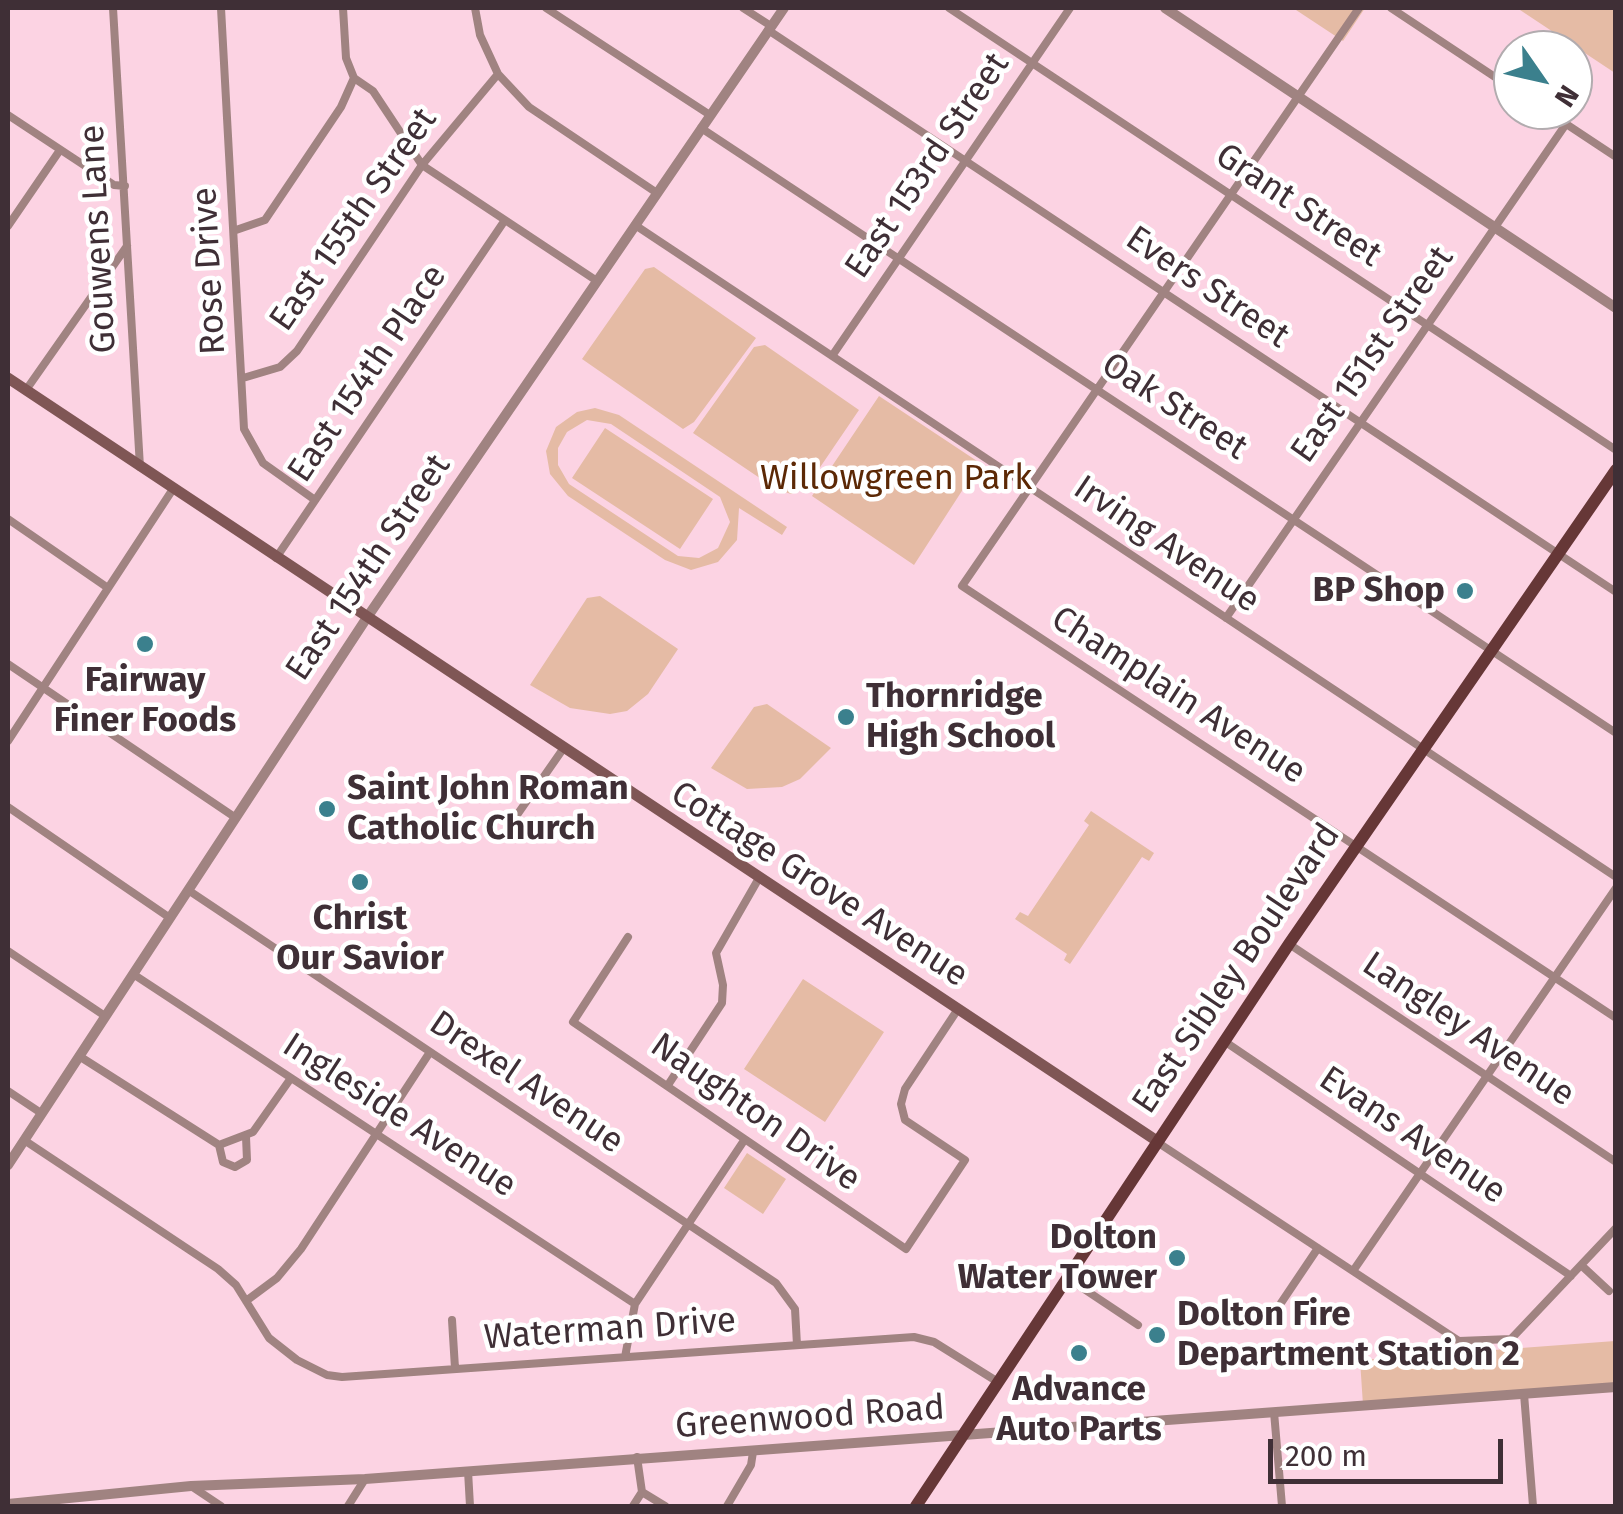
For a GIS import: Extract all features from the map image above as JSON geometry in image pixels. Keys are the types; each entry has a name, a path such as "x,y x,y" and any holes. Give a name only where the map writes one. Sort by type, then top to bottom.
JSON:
{"main road":[{"name":"Cottage Grove Avenue","path":"8,378 1156,1141"},
{"name":"East Sibley Boulevard","path":"916,1506 1355,846 1616,470"}],"street":[{"name":"Gouwens Lane","path":"113,8 140,467"},
{"name":"Rose Drive","path":"221,8 244,429 263,463 315,500"},
{"path":"342,8 346,58 354,78 373,91 422,165 598,282"},
{"path":"475,8 480,35 498,74 528,107 657,193"},
{"path":"546,8 710,115"},
{"name":"Evers Street","path":"743,8 1616,592"},
{"name":"East 154th Street","path":"8,1165 366,619 784,8"},
{"name":"Grant Street","path":"949,8 1616,450"},
{"name":"East 153rd Street","path":"832,356 1070,8"},
{"path":"1165,8 1616,308"},
{"path":"1030,488 1360,8"},
{"path":"1392,8 1493,76"},
{"name":"East 155th Street","path":"243,378 280,367 297,352 422,165 498,74"},
{"path":"236,230 265,220 341,107 354,78"},
{"path":"8,115 114,185 124,186"},
{"name":"Oak Street","path":"701,128 1616,733"},
{"name":"East 151st Street","path":"1226,618 1562,130"},
{"path":"1575,130 1616,157"},
{"path":"8,226 60,150"},
{"name":"East 154th Place","path":"276,558 505,220"},
{"name":"Irving Avenue","path":"635,225 1616,877"},
{"path":"26,390 126,246"},
{"name":"Champlain Avenue","path":"1030,488 962,586 1616,1018"},
{"path":"8,741 174,489"},
{"path":"8,519 108,588"},
{"path":"8,664 236,818"},
{"path":"510,825 563,749"},
{"path":"8,807 170,918"},
{"path":"668,1085 722,1003 723,985 716,953 759,878"},
{"path":"1353,1271 1616,888"},
{"name":"Drexel Avenue","path":"188,890 785,1290 795,1309 797,1345"},
{"name":"Naughton Drive","path":"628,937 573,1022 906,1250 965,1160 905,1120 901,1104 904,1089 958,1010"},
{"name":"Langley Avenue","path":"1289,944 1616,1162"},
{"path":"8,951 105,1016"},
{"name":"Ingleside Avenue","path":"133,974 635,1304"},
{"name":"Evans Avenue","path":"1224,1041 1570,1276"},
{"path":"246,1301 289,1266 430,1052"},
{"path":"80,1056 220,1145 246,1137 260,1125 291,1078"},
{"path":"8,1091 41,1114"},
{"path":"220,1145 223,1162 242,1165 250,1152 246,1137"},
{"name":"Waterman Drive","path":"24,1140 208,1260 231,1280 268,1338 297,1360 327,1375 914,1336 934,1342 998,1382"},
{"name":"Cottage Grove Avenue","path":"1156,1141 1459,1341 1511,1339 1570,1276"},
{"path":"624,1358 635,1304 743,1142"},
{"path":"1570,1276 1616,1228"},
{"path":"1281,1303 1318,1248"},
{"path":"1581,1264 1608,1291"},
{"path":"1066,1277 1138,1326"},
{"path":"452,1320 454,1368"},
{"name":"Greenwood Road","path":"8,1504 191,1486 366,1480 636,1457 753,1452 1616,1388"},
{"path":"1524,1394 1533,1506"},
{"path":"1274,1412 1282,1506"},
{"path":"727,1506 751,1465 753,1452"},
{"path":"633,1506 642,1492 636,1457"},
{"path":"468,1471 470,1506"},
{"path":"348,1506 366,1480"},
{"path":"191,1486 221,1506"},
{"path":"642,1492 665,1506"}],"green space":[{"path":"1293,8 1365,8 1343,41"},
{"path":"1517,8 1615,8 1615,73 1593,58 1593,30 1550,30"},
{"path":"654,267 756,338 694,422 683,429 582,359 645,269"},
{"path":"765,345 859,410 808,485 791,494 776,489 693,433 754,347"},
{"name":"Willowgreen Park","path":"879,396 980,463 914,565 812,496"},
{"path":"595,408 619,415 787,527 782,535 739,508 737,540 718,562 691,570 665,560 568,496 550,474 546,451 556,427 577,412","holes":["587,420 611,424 720,497 730,522 718,548 699,558 678,556 569,484 558,465 558,448 567,432"]},
{"path":"605,428 713,499 680,549 572,478"},
{"path":"600,596 678,649 648,694 627,711 610,714 570,708 530,685 587,598"},
{"path":"767,704 831,748 800,779 782,787 747,789 711,768 754,707"},
{"path":"1091,811 1154,853 1149,861 1142,857 1070,964 1064,960 1067,954 1015,919 1020,912 1028,916 1089,825 1084,821"},
{"path":"803,979 884,1032 825,1122 744,1069"},
{"path":"747,1153 786,1179 763,1214 724,1188"},
{"path":"1615,1341 1615,1387 1363,1405 1360,1360"}],"place":[{"name":"BP Shop","path":"1465,591"},
{"name":"Fairway Finer Foods","path":"145,644"},
{"name":"Thornridge High School","path":"846,717"},
{"name":"Saint John Roman Catholic Church","path":"327,809"},
{"name":"Christ Our Savior","path":"360,882"},
{"name":"Dolton Water Tower","path":"1177,1258"},
{"name":"Dolton Fire Department Station 2","path":"1157,1335"},
{"name":"Advance Auto Parts","path":"1079,1353"}]}
